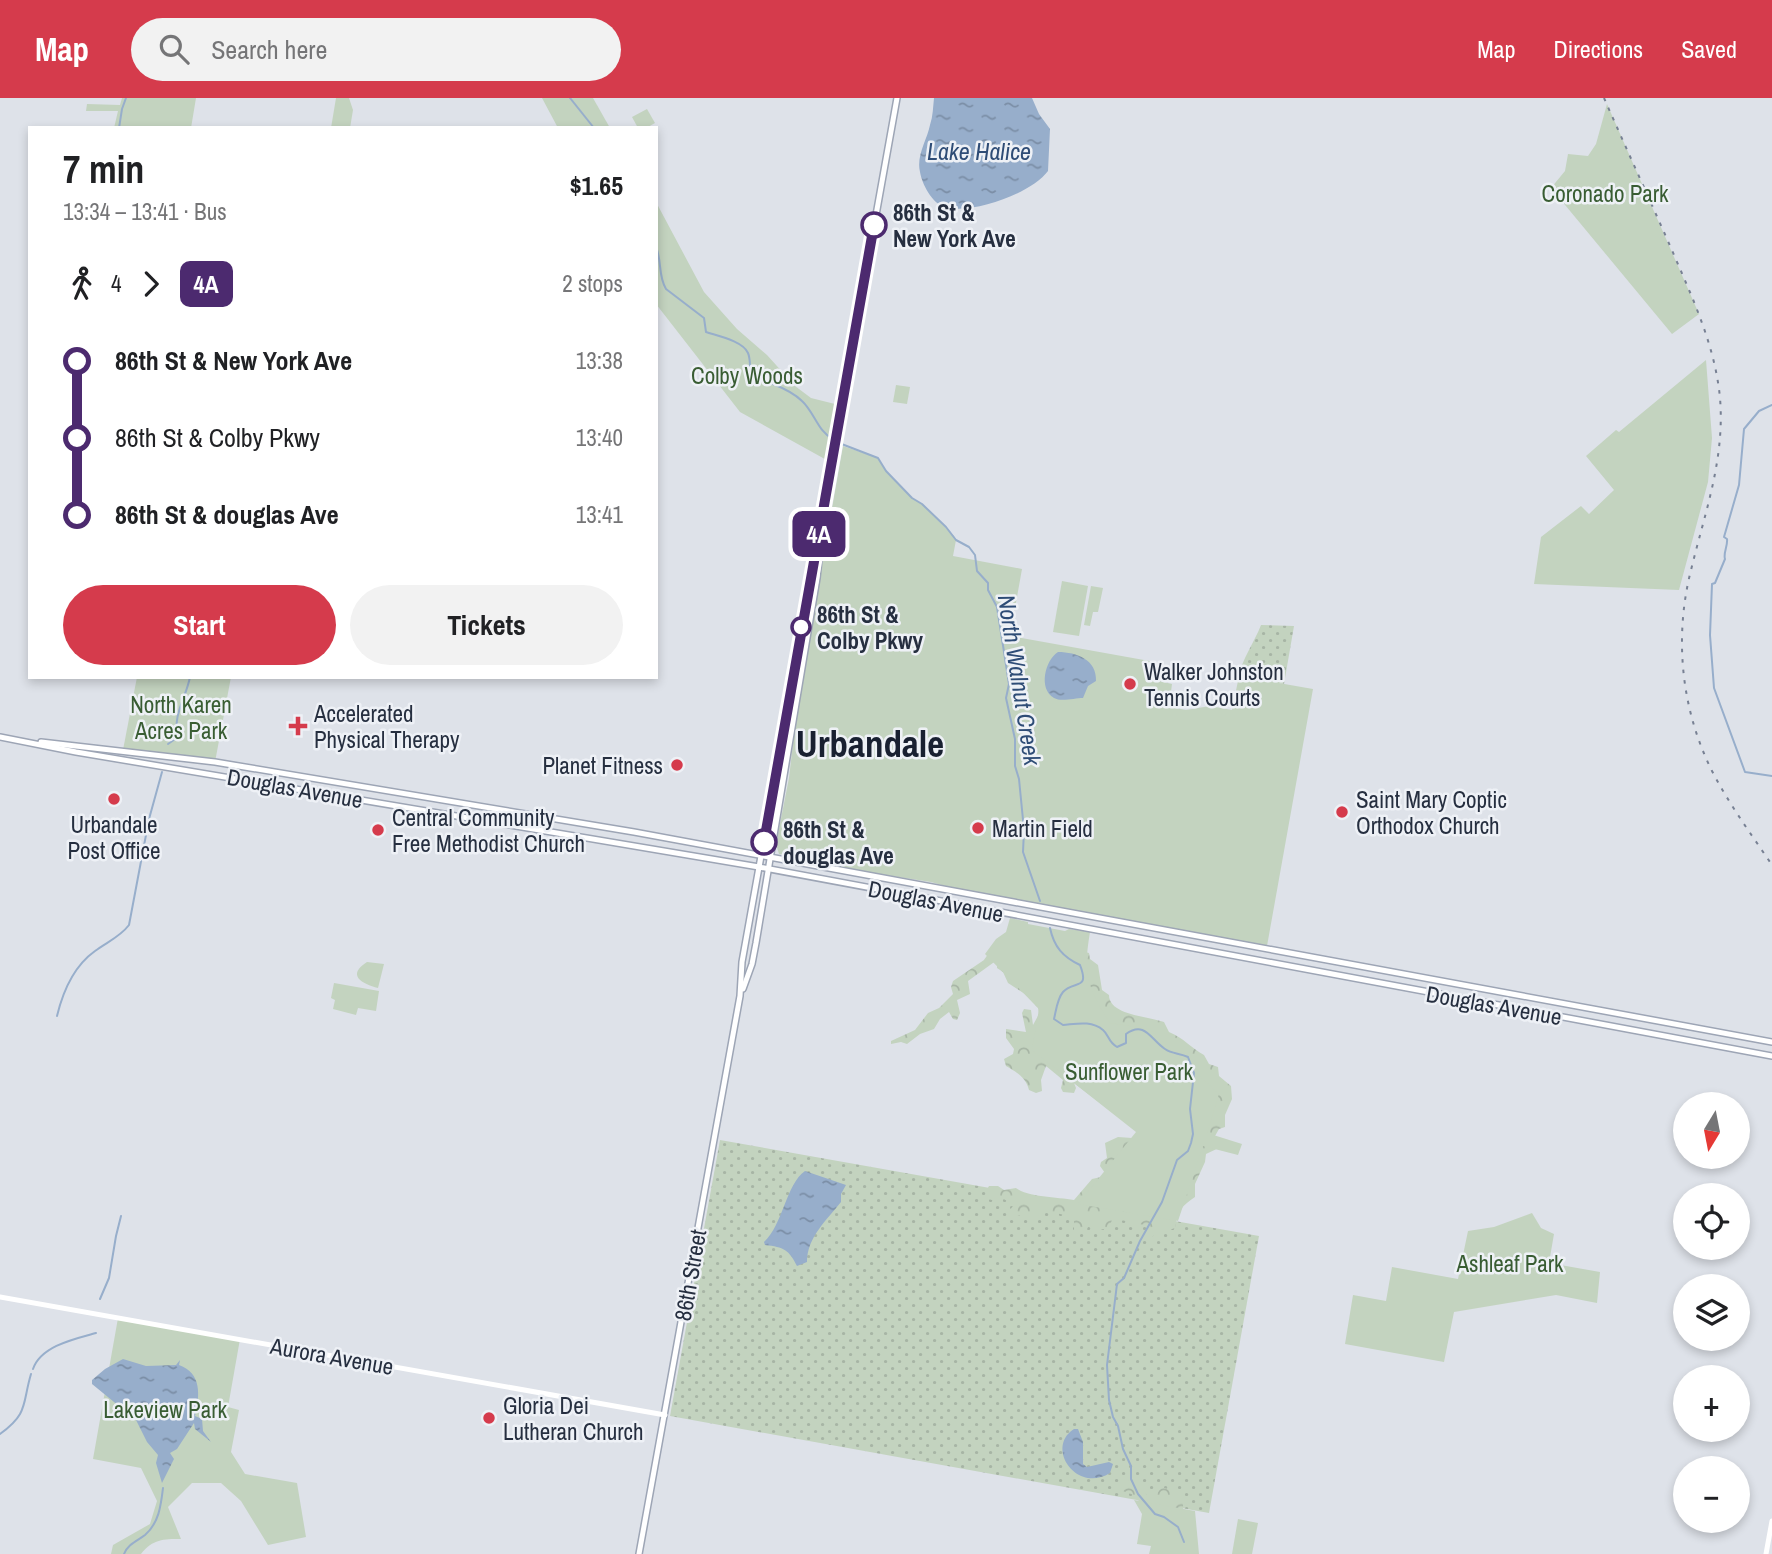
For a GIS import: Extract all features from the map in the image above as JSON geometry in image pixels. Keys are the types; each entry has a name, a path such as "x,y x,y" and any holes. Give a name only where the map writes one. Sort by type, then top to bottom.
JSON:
{"main road":[{"name":"86th Street","path":"740,996 752,964 769,869 817,578 823,519 897,98"},
{"name":"86th Street","path":"639,1554 740,996 742,962 810,573 823,519"},
{"name":"Douglas Avenue","path":"0,737 760,867 1772,1056"},
{"name":"Douglas Avenue","path":"16,740 194,759 634,832 1772,1042"},
{"path":"601,839 628,842 634,832"},
{"name":"Aurora Avenue","path":"0,1297 665,1415"},
{"path":"1766,1554 1772,1521"}],"green space":[{"path":"122,98 196,98 191,126 114,126 118,111 86,111 87,104 120,105"},
{"path":"336,98 349,98 353,110 350,126 331,126"},
{"path":"542,98 593,98 609,126 557,126"},
{"name":"Coronado Park","path":"1607,104 1699,314 1672,334 1551,188 1565,171 1568,154 1588,156 1596,144"},
{"path":"647,109 655,123 637,126 632,117"},
{"name":"Colby Woods","path":"658,206 704,292 737,329 767,355 795,386 811,398 843,406 832,463 740,412 658,307"},
{"path":"1706,360 1712,438 1708,482 1679,590 1534,584 1541,537 1581,506 1589,514 1614,490 1586,456"},
{"path":"896,385 910,387 907,404 893,402"},
{"path":"843,446 878,458 886,471 912,498 922,504 954,536 956,540 953,556 1022,569 1010,636 1155,662 1161,670 1159,681 1172,684 1169,707 1186,710 1210,706 1232,710 1239,676 1313,689 1267,946 779,854 776,844 789,778 798,701"},
{"path":"1062,581 1088,586 1079,636 1053,632"},
{"path":"1091,586 1103,588 1098,612 1093,612 1090,626 1084,625"},
{"path":"1261,625 1294,626 1284,684 1239,676"},
{"name":"North Karen Acres Park","path":"137,679 231,679 215,762 123,750"},
{"name":"Sunflower Park","path":"1010,918 1065,931 1069,929 1090,932 1087,959 1089,980 1096,1000 1110,1023 1149,1029 1219,1094 1207,1133 1242,1144 1238,1155 1203,1146 1178,1221 1078,1204 1136,1132 1032,1050 1039,1009 985,954 996,939 1006,932"},
{"name":"Sunflower Park","path":"1010,931 1089,953 1090,959 1098,965 1102,990 1109,995 1115,1007 1130,1014 1164,1022 1169,1032 1204,1055 1209,1064 1218,1067 1219,1076 1231,1086 1232,1099 1225,1115 1225,1127 1219,1129 1215,1136 1223,1146 1206,1154 1195,1184 1195,1197 1181,1210 1175,1228 1156,1231 1149,1239 1145,1235 1149,1226 1112,1220 1108,1228 1095,1231 1089,1224 1086,1232 1078,1234 1074,1231 1074,1221 1064,1215 1042,1209 1040,1217 1037,1218 1027,1214 1012,1217 1008,1212 1014,1205 1002,1198 988,1199 986,1191 989,1186 998,1186 1004,1190 1016,1188 1035,1195 1074,1200 1092,1179 1105,1173 1100,1166 1107,1158 1105,1143 1118,1137 1132,1138 1139,1133 1074,1083 1074,1093 1063,1092 1063,1080 1046,1066 1041,1080 1042,1091 1036,1093 1029,1090 1020,1075 1006,1066 1004,1059 1013,1054 1014,1049 1006,1038 1006,1029 1026,1032 1022,1013 1024,1009 1031,1010 1033,1025 1039,1014 1038,1008 1025,994 1008,983 1003,972 997,968 997,960 968,981 970,994 957,1000 960,1013 957,1020 953,1019 949,1012 940,1019 934,1029 920,1034 907,1044 891,1044 891,1041 915,1030 928,1013 939,1008 953,994 953,981 984,960 999,938"},
{"path":"367,962 384,964 378,988 362,981 357,975"},
{"path":"334,983 379,991 376,1011 358,1008 356,1015 333,1009 335,1000 331,998"},
{"path":"720,1140 1259,1236 1209,1513 670,1416"},
{"name":"Ashleaf Park","path":"1532,1213 1541,1228 1554,1234 1549,1263 1600,1272 1597,1303 1556,1295 1454,1312 1444,1362 1345,1344 1353,1295 1386,1301 1392,1267 1458,1279 1468,1231 1494,1227"},
{"name":"Lakeview Park","path":"118,1318 240,1339 228,1407 239,1410 231,1452 245,1474 297,1483 306,1537 268,1545 241,1501 221,1483 192,1483 168,1507 181,1539 159,1541 141,1554 111,1554 113,1545 150,1524 157,1501 141,1468 93,1459"},
{"path":"1134,1468 1135,1476 1140,1479 1147,1496 1154,1497 1162,1487 1183,1495 1183,1509 1144,1507 1134,1495 1120,1490 1123,1483 1129,1483 1128,1469"},
{"path":"1134,1500 1195,1511 1199,1554 1149,1554 1151,1546 1137,1544 1142,1514"},
{"path":"1238,1519 1258,1523 1252,1554 1232,1554"}],"water":[{"name":"Lake Halice","path":"934,98 1032,98 1050,129 1048,171 1028,187 1000,201 956,209 940,205 925,187 919,166 932,118"},
{"path":"1058,652 1079,656 1093,668 1096,681 1088,686 1083,698 1060,700 1049,694 1045,675 1050,661"},
{"path":"805,1171 846,1185 841,1194 841,1202 814,1237 807,1262 797,1266 785,1250 765,1245 764,1242 776,1226 793,1185"},
{"path":"123,1359 146,1366 176,1365 180,1360 179,1365 192,1374 198,1386 195,1416 202,1419 203,1431 211,1442 195,1429 194,1423 177,1449 170,1453 174,1459 162,1483 156,1463 158,1455 147,1442 136,1420 92,1384 92,1380 105,1369"},
{"path":"1074,1429 1078,1429 1083,1442 1083,1464 1087,1467 1109,1462 1113,1464 1110,1473 1098,1478 1086,1478 1068,1466 1063,1446 1066,1437"}],"waterway":[{"path":"119,126 126,98"},
{"name":"North Walnut Creek","path":"570,98 592,126"},
{"name":"North Walnut Creek","path":"658,254 666,289 704,318 706,332 741,345 749,356 752,376 799,398 824,432 834,440"},
{"path":"1772,405 1759,411 1744,429 1739,485 1724,537 1727,539 1725,559 1715,583 1712,584 1710,635 1714,688 1745,772 1772,776"},
{"name":"North Walnut Creek","path":"839,443 878,458 886,471 912,498 922,504 956,540 969,547 975,555 977,571 988,583 988,590 997,607 1009,684 1006,698 1015,739 1015,766 1019,779 1024,830 1023,852 1040,901"},
{"path":"168,744 178,737 178,714 190,679"},
{"path":"57,1016 66,988 81,964 129,925 149,819 162,772"},
{"name":"North Walnut Creek","path":"1050,928 1060,951 1080,965 1083,973 1082,982 1063,992 1054,1019 1063,1025 1094,1025 1105,1032 1117,1047 1126,1043 1126,1034 1133,1030 1143,1030 1168,1051 1188,1057 1194,1073 1190,1109 1193,1134 1191,1143 1188,1151 1177,1160 1162,1202 1140,1241 1124,1278 1117,1284 1107,1365 1109,1400 1123,1449 1131,1466 1131,1479 1138,1494 1155,1514 1178,1527 1184,1542"},
{"path":"100,1299 109,1278 121,1216"},
{"path":"33,1369 37,1361 51,1349 96,1333"},
{"path":"0,1434 20,1414 31,1374"},
{"path":"124,1554 130,1545 145,1535 153,1525 163,1488"}],"railway":[{"path":"1604,98 1687,285 1713,359 1720,398 1720,442 1713,485 1686,595 1682,647 1687,698 1693,723 1712,771 1772,865"}],"bus line":[{"name":"4A","path":"764,842 874,225"}],"place":[{"name":"86th St & New York Ave","path":"874,225"},
{"name":"86th St & Colby Pkwy","path":"801,627"},
{"name":"Walker Johnston Tennis Courts","path":"1130,684"},
{"name":"Accelerated Physical Therapy","path":"298,726"},
{"name":"Planet Fitness","path":"677,765"},
{"name":"Urbandale Post Office","path":"114,799"},
{"name":"Saint Mary Coptic Orthodox Church","path":"1342,812"},
{"name":"Martin Field","path":"978,828"},
{"name":"Central Community Free Methodist Church","path":"378,830"},
{"name":"86th St & douglas Ave","path":"764,842"},
{"name":"Gloria Dei Lutheran Church","path":"489,1418"}],"district":[{"name":"Urbandale","path":"870,744"}]}
